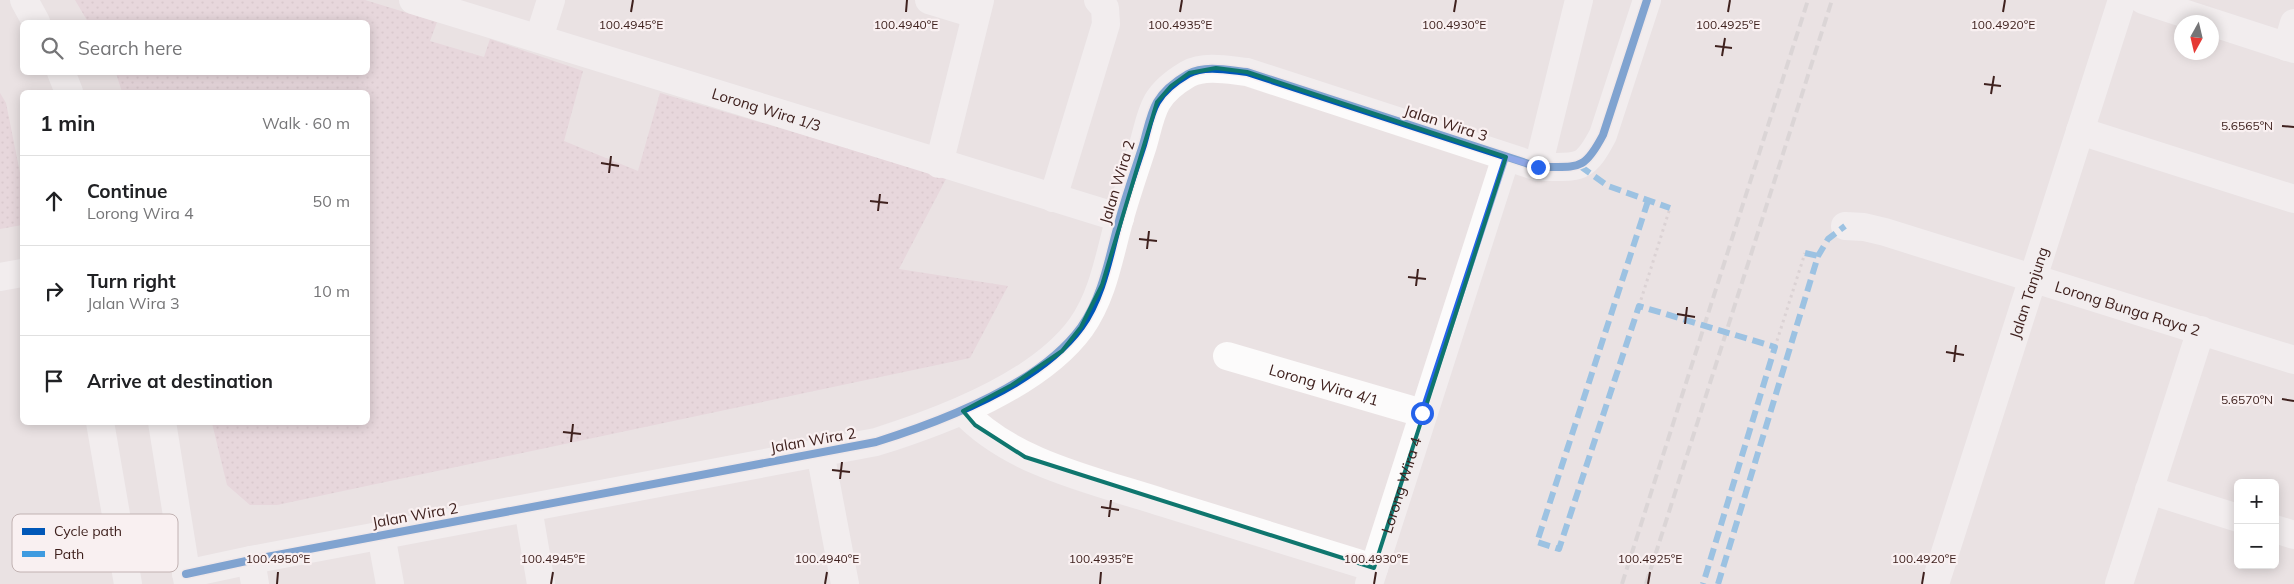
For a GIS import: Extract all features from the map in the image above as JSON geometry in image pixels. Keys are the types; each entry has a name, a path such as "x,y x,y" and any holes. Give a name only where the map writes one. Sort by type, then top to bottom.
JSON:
{"street":[{"path":"24,0 35,20"},
{"name":"Lorong Wira 1/3","path":"413,0 939,164 1120,218"},
{"path":"539,38 551,0"},
{"path":"929,0 978,7 939,164"},
{"path":"1053,198 1106,24 1105,8 1098,0"},
{"path":"1538,167 1579,0"},
{"name":"Jalan Wira 3","path":"1247,72 1538,167 1580,166 1592,155 1603,135 1647,0"},
{"name":"Jalan Tanjung","path":"1935,584 2122,0"},
{"path":"2143,0 2292,40"},
{"name":"Jalan Wira 2","path":"187,579 253,572 381,535 876,442 923,428 962,411 1012,385 1062,351 1094,306 1157,102 1171,86 1189,73 1216,68 1247,72"},
{"path":"61,75 68,90"},
{"path":"2080,131 2294,199"},
{"name":"Lorong Wira 4","path":"1372,576 1422,413 1506,157"},
{"name":"Lorong Bunga Raya 2","path":"1846,226 1864,227 1885,232 2034,277 2294,360"},
{"path":"0,277 20,273"},
{"path":"2119,584 2201,330"},
{"name":"Lorong Wira 4/1","path":"1227,356 1422,413"},
{"path":"962,411 975,425 1025,457 1372,576"},
{"path":"101,425 116,514"},
{"path":"162,425 177,514"},
{"path":"820,452 845,584"},
{"path":"2149,490 2234,517"},
{"path":"528,508 541,584"},
{"path":"178,522 187,579"},
{"path":"2279,530 2294,535"},
{"path":"381,535 390,584"}],"path":[{"path":"1640,306 1670,208"},
{"path":"1775,347 1806,253"}],"highlighted area":[{"path":"1216,68 1247,72 1506,157 1374,568 1025,457 975,425 963,411 1012,385 1062,351 1081,327 1102,285 1157,102 1171,86 1189,73"}],"shaded area":[{"path":"75,0 365,0 437,22 430,41 484,57 490,39 583,71 564,141 638,171 660,93 947,177 899,269 1008,286 970,358 277,505 250,505 227,485 212,425 370,425 370,90 121,90 117,75 370,75 370,20 87,20"},
{"path":"0,93 6,103 20,173 20,225 0,229"}],"railway":[{"path":"1622,584 1808,0"},
{"path":"1646,584 1832,0"}],"marked path":[{"path":"1580,166 1608,186 1670,208"},
{"path":"1648,201 1537,542 1559,549 1639,306 1775,347 1703,584"},
{"path":"1718,584 1818,256 1828,239 1845,226"},
{"path":"1805,253 1818,256"}],"cycle path":[{"path":"186,574 251,560 876,442 959,412 1015,383 1041,366 1063,348 1081,327 1089,315 1100,289 1155,107 1167,90 1188,74 1209,69 1247,72 1538,167 1578,165 1590,156 1603,135 1647,0"}],"route":[{"path":"1422,413 1506,157 1538,167"}]}
